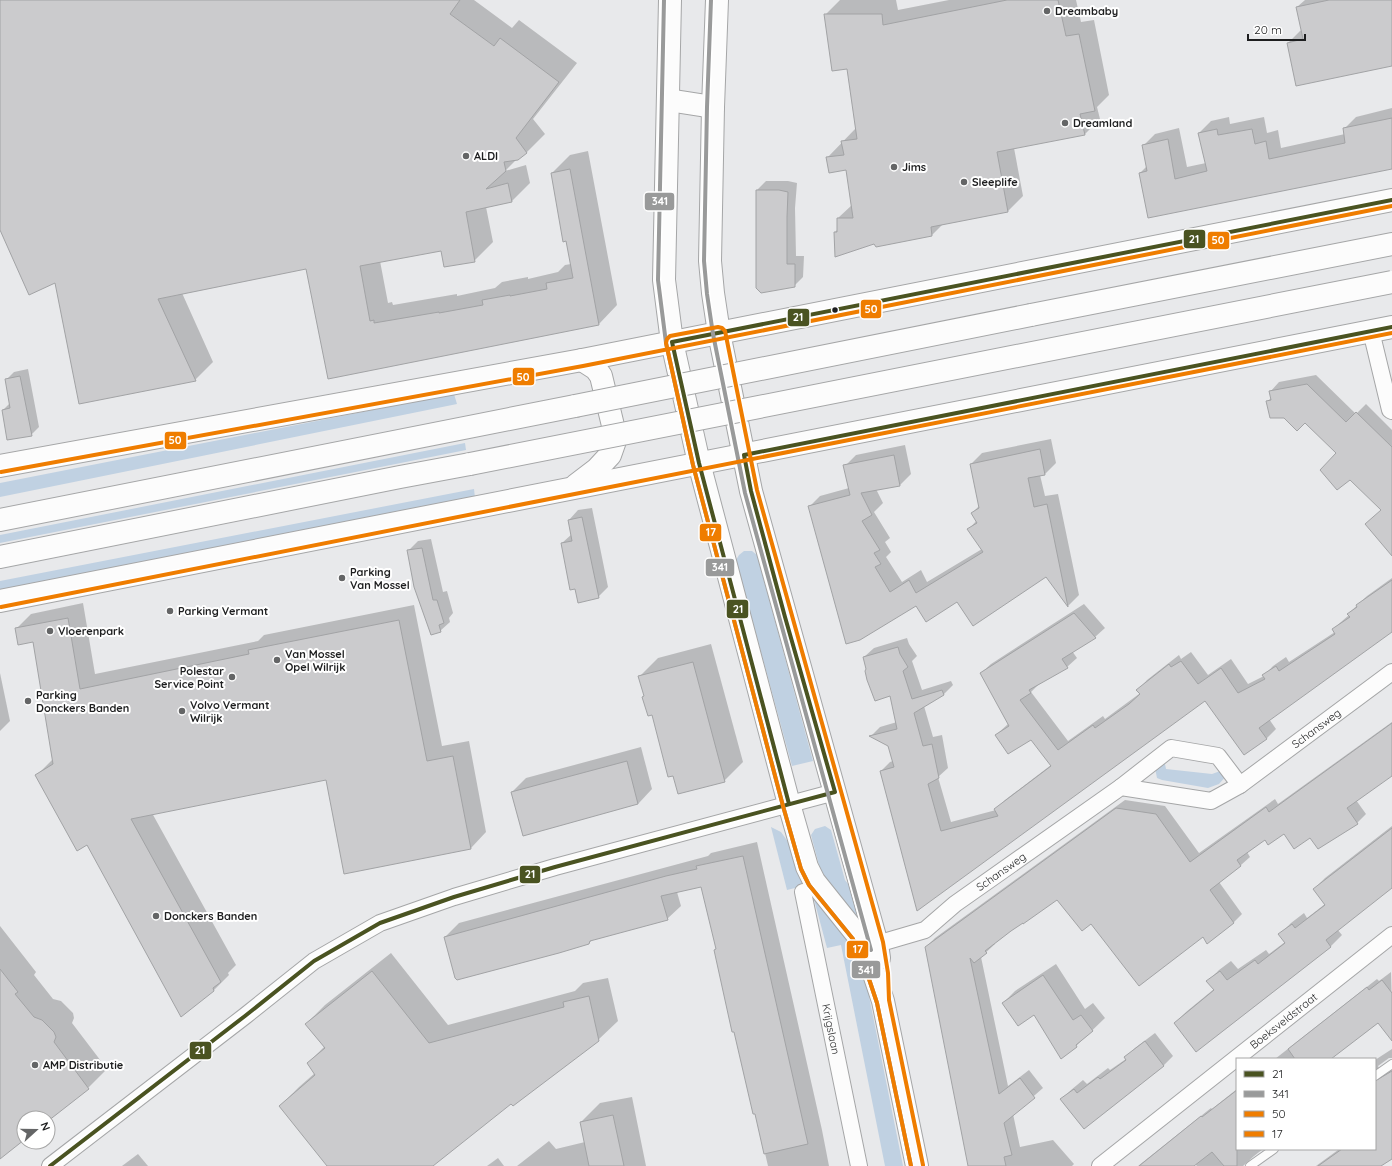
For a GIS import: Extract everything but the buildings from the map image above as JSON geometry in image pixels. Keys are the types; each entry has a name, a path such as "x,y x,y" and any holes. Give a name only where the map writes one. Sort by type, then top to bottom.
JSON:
{"main road":[{"path":"670,0 664,280 672,342 699,463 789,804 807,866 814,881 858,936 869,959 883,1000 917,1166"},
{"path":"717,0 710,261 719,333 754,505 877,944 882,974 883,1000"},
{"path":"668,100 713,106"},
{"path":"0,466 582,360 1392,200"},
{"path":"0,520 1392,244"},
{"path":"2,557 400,477 1392,282"},
{"path":"0,601 1392,327"},
{"path":"571,488 597,469 610,455 616,438 601,376 596,369 582,360"}],"street":[{"path":"1371,331 1390,410 1392,411"},
{"name":"Schansweg","path":"1121,787 1211,801 1240,785 1392,672"},
{"name":"Schansweg","path":"877,944 925,930 955,904 1121,787 1172,748 1218,756 1240,785"},
{"path":"50,1166 239,1021 314,961 380,923 454,897 555,867 835,792"},
{"name":"Krijgslaan","path":"802,892 859,1166"},
{"name":"Boeksveldstraat","path":"1237,1058 1392,935"},
{"name":"Boeksveldstraat","path":"1100,1166 1236,1058"}],"lane":[{"path":"1376,1075 1392,1064"},
{"path":"1250,1166 1273,1150"}],"shaded area":[{"path":"454,394 457,404 0,497 0,483"},
{"path":"465,443 466,450 0,543 0,535"},
{"path":"474,489 475,498 0,591 0,581"},
{"path":"744,551 752,551 757,555 813,761 792,766 736,560"},
{"path":"1163,762 1166,769 1212,774 1223,770 1227,775 1219,784 1208,788 1162,780 1157,778 1155,768"},
{"path":"825,826 831,830 845,880 861,901 859,925 824,884 811,835 815,829"},
{"path":"771,827 781,832 791,846 861,956 903,1166 885,1166 841,945 827,948 812,892 803,886 787,890"}],"transit line":[{"name":"341","path":"664,0 658,280 666,343 693,465 801,869 809,885 853,939 863,961 877,1003 911,1166"},
{"name":"341","path":"711,0 704,261 713,334 745,493 871,950"},
{"name":"21","path":"789,804 699,463 672,342 1392,200"},
{"name":"50","path":"1,472 583,366 1392,206"},
{"name":"17","path":"911,1166 877,1003 863,961 853,939 809,885 801,869 693,465 666,343 670,336 718,327 725,331 757,490 883,942 888,973 889,1000 923,1165"},
{"name":"21","path":"50,1166 314,961 380,923 454,897 555,867 835,792 785,617 751,491 744,455 1392,327"},
{"name":"50","path":"1,607 1392,333"}],"place":[{"name":"Dreambaby","path":"1047,11"},
{"name":"Dreamland","path":"1065,123"},
{"name":"ALDI","path":"466,156"},
{"name":"Jims","path":"894,167"},
{"name":"Sleeplife","path":"964,182"},
{"name":"Parking Van Mossel","path":"342,578"},
{"name":"Parking Vermant","path":"170,611"},
{"name":"Vloerenpark","path":"50,631"},
{"name":"Van Mossel Opel Wilrijk","path":"277,660"},
{"name":"Polestar Service Point","path":"232,677"},
{"name":"Parking Donckers Banden","path":"28,701"},
{"name":"Volvo Vermant Wilrijk","path":"182,711"},
{"name":"Donckers Banden","path":"156,916"},
{"name":"AMP Distributie","path":"35,1065"}]}
